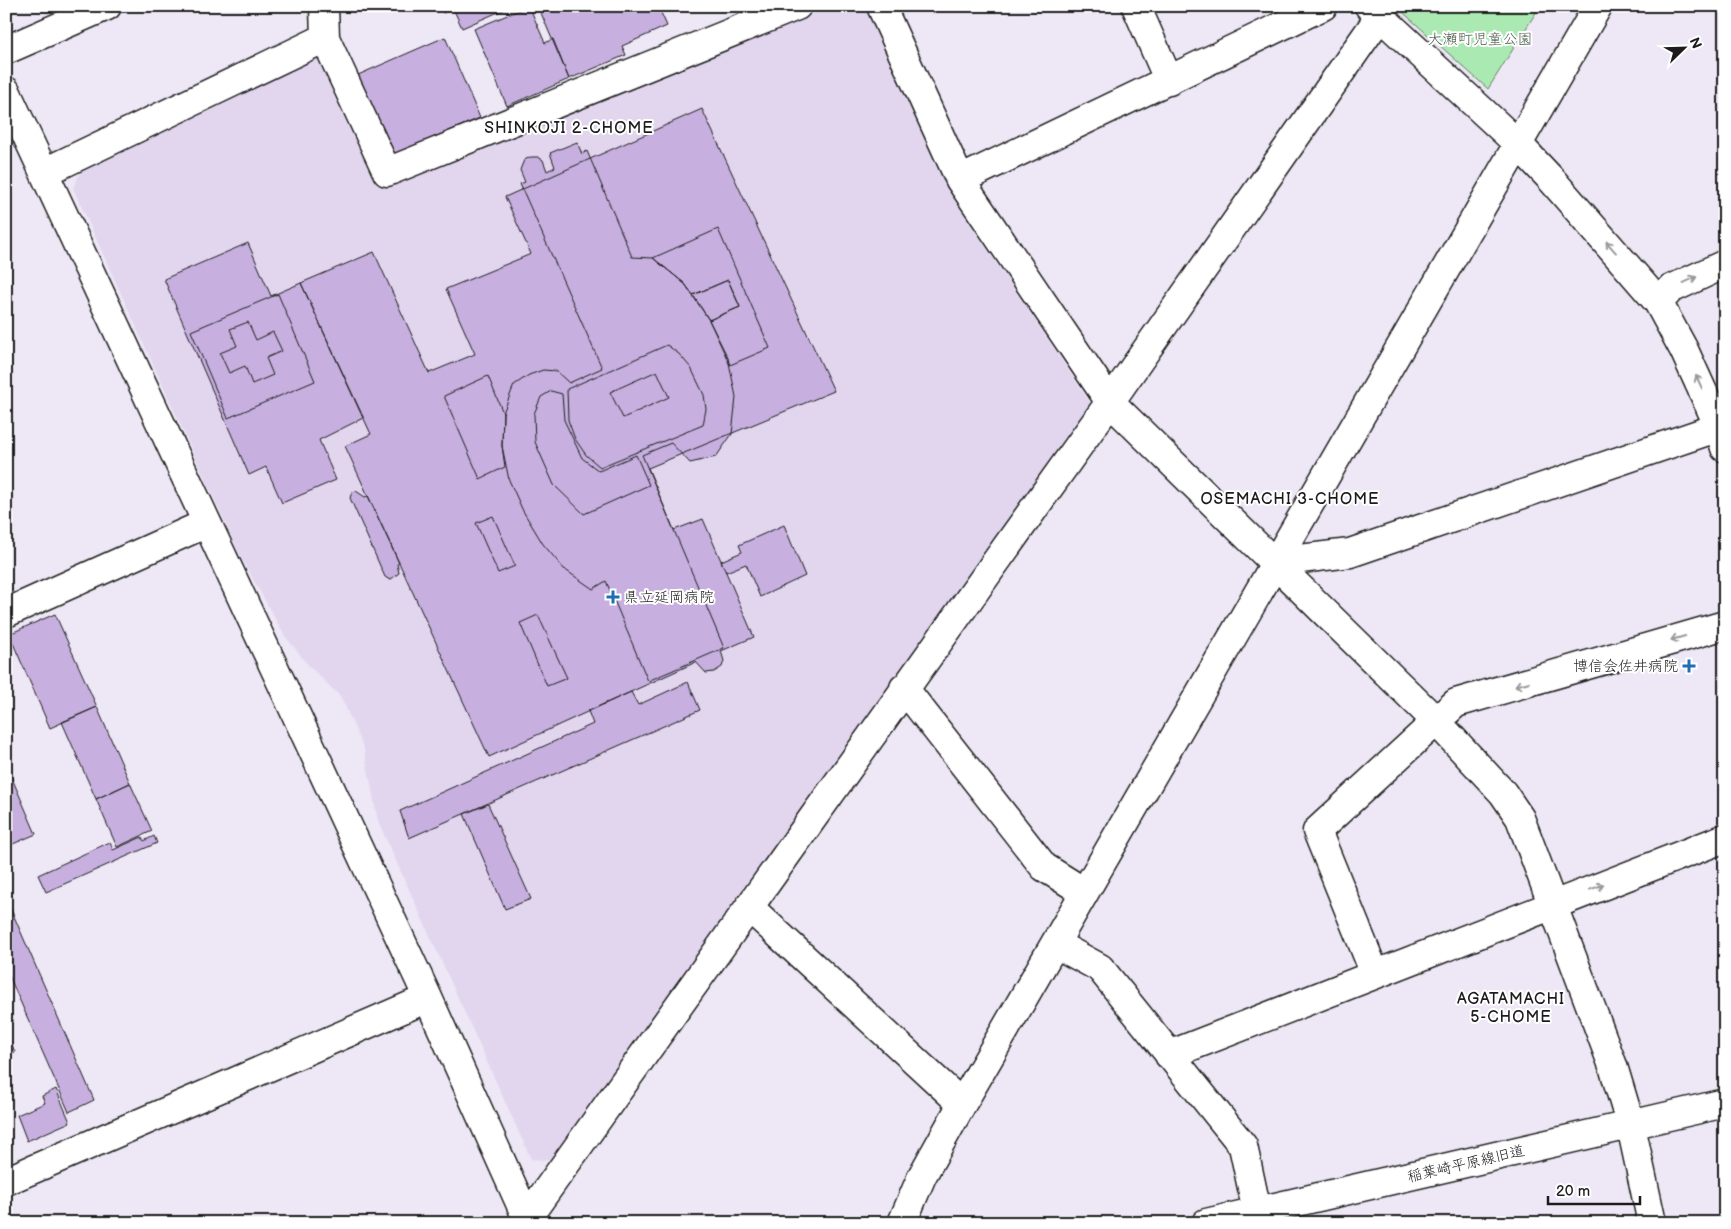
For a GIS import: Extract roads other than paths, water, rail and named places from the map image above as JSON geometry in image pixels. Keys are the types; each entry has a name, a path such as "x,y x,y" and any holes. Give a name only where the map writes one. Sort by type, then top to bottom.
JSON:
{"street":[{"path":"6,50 107,6"},
{"path":"324,6 325,38 386,172 797,6"},
{"path":"882,6 960,180 1110,402 1436,721 1503,793 1520,818 1613,1066 1631,1126 1652,1223"},
{"path":"1136,6 1169,81"},
{"path":"960,180 1323,6"},
{"path":"902,1223 922,1176 962,1104 1598,6"},
{"path":"528,1220 904,688 1110,402 1374,11 1517,143 1551,178 1658,302 1684,350 1723,433 1350,553 1275,562"},
{"path":"44,172 325,38"},
{"path":"6,91 428,998 528,1220"},
{"path":"1658,302 1671,289 1725,264"},
{"path":"6,613 207,523"},
{"path":"1375,974 1317,831 1456,703 1725,624"},
{"path":"904,688 1044,867 1084,892"},
{"path":"1169,1055 1725,838"},
{"path":"750,908 962,1104"},
{"path":"1056,944 1100,968 1243,1146 1257,1211"},
{"path":"6,1181 428,998"},
{"name":"稲葉崎平原線旧道","path":"1206,1223 1725,1103"}],"place":[{"name":"県立延岡病院","path":"613,597"},
{"name":"博信会佐井病院","path":"1689,666"}],"district":[{"name":"SHINKOJI 2-CHOME","path":"569,128"},
{"name":"OSEMACHI 3-CHOME","path":"1290,499"},
{"name":"AGATAMACHI 5-CHOME","path":"1511,1008"}],"park label":[{"name":"大瀬町児童公園","path":"1480,39"}]}
